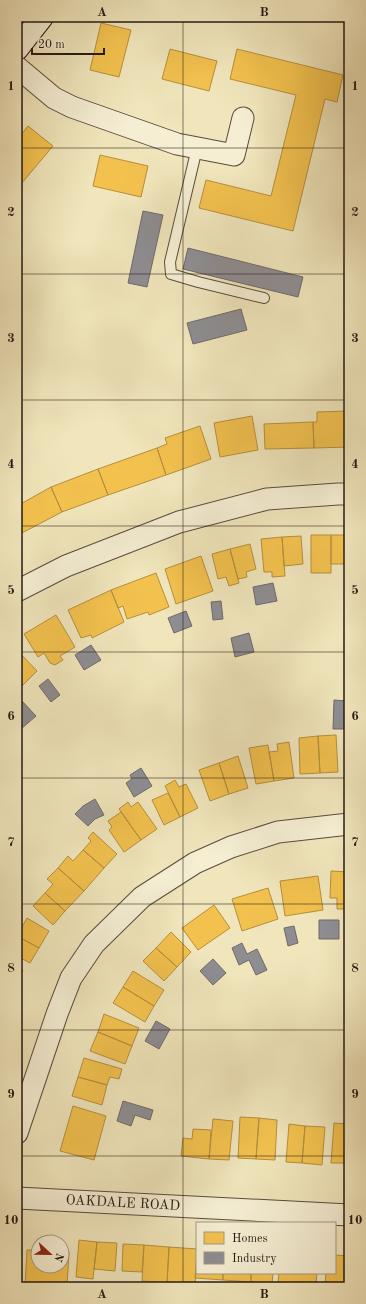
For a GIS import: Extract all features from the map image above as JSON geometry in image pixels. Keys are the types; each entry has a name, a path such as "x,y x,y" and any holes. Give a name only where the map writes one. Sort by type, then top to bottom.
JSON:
{"street":[{"path":"17,49 31,24"},
{"path":"17,67 54,98 72,107 177,144 234,155 243,118"},
{"path":"17,591 66,566 179,522 267,499 349,494"},
{"path":"17,1133 57,1014 71,978 94,944 142,897 195,863 231,847 278,832 349,824"},
{"name":"OAKDALE ROAD","path":"17,1198 349,1215"}],"lane":[{"path":"197,148 170,262 171,274 264,298"}],"building: Homes":[{"path":"101,23 131,30 119,77 90,70"},
{"path":"170,49 217,61 209,91 162,79"},
{"path":"237,49 343,75 337,102 325,99 293,231 199,208 206,180 271,196 296,95 230,79"},
{"path":"28,126 53,146 21,184 17,180 17,140"},
{"path":"100,155 148,166 141,197 93,186"},
{"path":"349,411 349,447 314,448 313,422 317,422 317,412"},
{"path":"252,416 258,450 220,457 214,423"},
{"path":"313,422 314,448 265,449 264,424"},
{"path":"200,426 211,459 166,475 157,448 167,444 165,438"},
{"path":"157,448 166,475 108,495 98,469"},
{"path":"98,469 108,495 62,512 51,487"},
{"path":"51,487 62,512 20,534 17,527 17,506"},
{"path":"311,535 331,535 331,573 311,573"},
{"path":"331,535 349,535 349,564 331,564"},
{"path":"301,536 303,564 284,566 282,537"},
{"path":"282,537 285,576 272,577 272,572 264,572 261,539"},
{"path":"250,544 256,569 246,572 247,577 238,579 230,549"},
{"path":"230,549 239,583 229,586 226,577 218,579 212,554"},
{"path":"201,556 213,591 176,604 165,569"},
{"path":"156,573 169,607 149,615 148,612 127,619 123,606 118,608 111,590"},
{"path":"111,590 124,622 92,638 91,635 81,638 68,610"},
{"path":"56,615 75,647 60,656 63,660 55,665 50,663 44,653 38,657 24,634"},
{"path":"17,650 37,671 17,691"},
{"path":"336,735 338,772 320,773 318,736"},
{"path":"318,736 320,773 300,774 299,738"},
{"path":"289,742 294,778 274,781 269,752 278,751 277,744"},
{"path":"268,745 274,781 256,784 249,748"},
{"path":"349,751 349,774 347,774"},
{"path":"238,756 248,788 229,794 219,763"},
{"path":"219,763 229,794 210,801 199,770"},
{"path":"175,780 179,787 186,784 198,808 180,817 165,786"},
{"path":"168,793 180,817 164,825 152,800"},
{"path":"128,802 131,807 138,802 157,829 141,840 119,809"},
{"path":"121,812 141,840 124,852 109,830 112,827 108,821"},
{"path":"93,832 117,854 104,868 83,850 91,841 88,838"},
{"path":"83,850 104,868 84,891 58,868 68,856 73,861"},
{"path":"58,868 84,891 65,911 45,893 53,884 47,879"},
{"path":"331,871 349,872 349,909 337,909 337,898 330,898"},
{"path":"318,876 323,910 285,916 280,881"},
{"path":"268,888 278,919 242,931 232,899"},
{"path":"45,893 65,911 53,925 33,906"},
{"path":"214,905 230,928 198,950 182,928"},
{"path":"27,918 49,931 39,948 17,936"},
{"path":"171,932 191,952 177,967 156,948"},
{"path":"17,936 39,948 30,963 17,956"},
{"path":"156,948 177,967 164,981 143,961"},
{"path":"17,967 23,970 17,982"},
{"path":"133,971 164,990 154,1006 123,987"},
{"path":"123,987 154,1006 145,1022 113,1003"},
{"path":"104,1014 139,1028 132,1046 98,1032"},
{"path":"98,1032 132,1046 125,1064 90,1051"},
{"path":"84,1058 122,1069 119,1079 110,1077 107,1085 78,1077"},
{"path":"78,1077 107,1085 102,1105 72,1096"},
{"path":"73,1106 106,1116 94,1160 60,1151"},
{"path":"240,1117 259,1118 256,1159 238,1158"},
{"path":"259,1118 277,1120 275,1160 256,1159"},
{"path":"213,1119 233,1121 229,1160 209,1159"},
{"path":"334,1123 349,1124 349,1163 331,1163"},
{"path":"289,1124 305,1126 302,1163 286,1162"},
{"path":"305,1126 325,1127 322,1165 302,1163"},
{"path":"193,1129 211,1130 209,1159 181,1156 183,1138 192,1139"},
{"path":"79,1240 97,1242 93,1279 76,1277"},
{"path":"97,1242 117,1243 115,1271 94,1269"},
{"path":"123,1244 144,1245 142,1272 122,1271"},
{"path":"144,1245 169,1247 167,1283 142,1281"},
{"path":"169,1247 196,1249 195,1287 184,1287 184,1284 167,1283"},
{"path":"27,1250 30,1250 30,1274 68,1274 67,1287 25,1285"},
{"path":"336,1255 349,1256 349,1287 325,1285 326,1274 336,1274"},
{"path":"196,1267 196,1274 223,1274 223,1280 195,1278"},
{"path":"223,1274 251,1274 251,1282 223,1280"},
{"path":"251,1274 273,1274 272,1283 251,1282"},
{"path":"279,1274 317,1274 316,1285 278,1283"}],"building: Industry":[{"path":"143,211 163,215 147,287 128,283"},
{"path":"188,248 303,277 298,297 183,269"},
{"path":"241,309 247,330 193,344 187,323"},
{"path":"345,582 349,582 349,598 345,598"},
{"path":"273,583 277,601 256,605 253,587"},
{"path":"221,601 223,619 213,620 211,602"},
{"path":"186,611 192,626 174,633 168,618"},
{"path":"249,633 254,652 235,657 231,638"},
{"path":"91,645 101,660 84,670 75,655"},
{"path":"48,679 60,695 51,702 39,686"},
{"path":"334,700 349,701 349,729 333,729"},
{"path":"22,701 36,716 21,729 17,725 17,706"},
{"path":"141,768 152,786 134,797 126,783 132,779 130,775"},
{"path":"95,799 104,815 95,819 88,826 75,814 83,806"},
{"path":"319,920 339,920 339,939 319,939"},
{"path":"294,926 298,943 288,946 284,928"},
{"path":"242,943 247,954 257,949 267,970 256,975 249,960 239,965 232,948"},
{"path":"213,959 226,973 213,985 200,971"},
{"path":"156,1021 170,1029 159,1049 145,1041"},
{"path":"123,1101 153,1110 150,1120 135,1115 131,1126 117,1121"}]}
